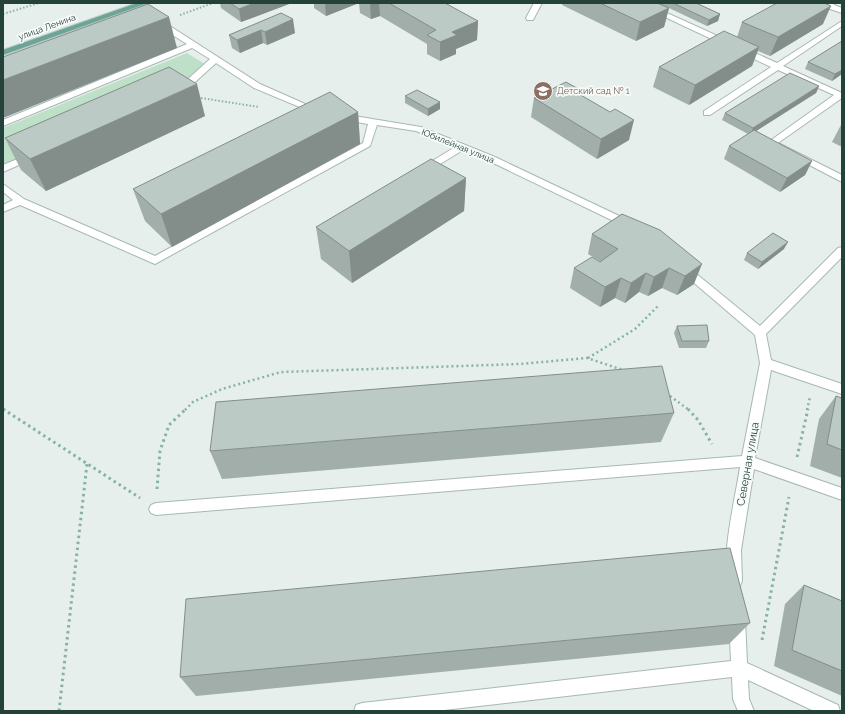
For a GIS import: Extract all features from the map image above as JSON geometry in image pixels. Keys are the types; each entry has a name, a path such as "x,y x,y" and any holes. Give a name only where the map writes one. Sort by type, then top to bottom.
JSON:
{"main road":[{"name":"улица Ленина","path":"3,53 144,3"}],"street":[{"path":"530,18 538,3"},
{"path":"639,3 841,94"},
{"path":"830,3 830,6 842,11"},
{"name":"Юбилейная улица","path":"133,7 257,86 322,114 418,130 492,159 619,218 638,232"},
{"path":"707,113 779,67 842,23"},
{"path":"3,123 192,44"},
{"path":"170,97 177,94 215,60"},
{"path":"841,94 772,143 842,179"},
{"path":"3,187 20,201 155,260 367,144 373,122"},
{"path":"416,175 462,147"},
{"path":"3,169 39,153"},
{"path":"3,209 20,201"},
{"path":"675,262 760,333 842,251"},
{"name":"Северная улица","path":"746,711 742,698 734,550 748,461 766,363 760,333"},
{"path":"766,363 842,389"},
{"path":"156,509 748,461 842,494"},
{"path":"362,711 740,668 832,711"}],"path":[{"path":"3,14 39,3"},
{"path":"152,19 213,3"},
{"path":"588,358 638,328 650,317 658,306"},
{"path":"3,409 156,509 160,451 169,425 193,402 222,389 281,372 520,364 588,358 624,371"},
{"path":"762,644 793,476 814,379"},
{"path":"664,391 683,403 700,419 720,463"},
{"path":"59,711 87,464"}],"green space":[{"path":"187,53 205,64 170,93 3,166 3,128"}],"building":[{"path":"230,3 254,3 239,9"},
{"path":"389,3 445,3 478,21 452,32 457,35 440,42 427,35 436,30"},
{"path":"600,3 657,3 669,8 640,22"},
{"path":"673,3 696,3 720,14 709,20"},
{"path":"777,3 824,3 831,6 778,37 742,22"},
{"path":"148,4 169,17 3,80 3,57"},
{"path":"281,13 293,19 265,32 261,30 237,40 229,35"},
{"path":"724,31 759,47 695,85 659,67"},
{"path":"842,41 842,70 835,74 808,62"},
{"path":"169,67 197,84 30,159 5,138"},
{"path":"790,73 819,86 753,128 725,113"},
{"path":"566,82 584,92 579,94 610,112 615,109 634,120 601,139 534,98"},
{"path":"417,90 440,102 428,109 405,96"},
{"path":"330,92 358,112 161,214 133,189"},
{"path":"754,130 812,161 787,178 729,146"},
{"path":"431,159 466,178 349,251 316,227"},
{"path":"622,214 660,230 702,264 685,276 669,268 654,277 646,273 631,283 621,278 605,287 574,268 592,257 600,262 618,249 592,234"},
{"path":"773,233 788,242 762,262 747,253"},
{"path":"707,325 709,341 682,341 677,326"},
{"path":"662,366 674,413 210,451 216,402"},
{"path":"836,396 842,398 842,450 827,444"},
{"path":"730,548 750,623 180,677 186,599"},
{"path":"804,585 842,601 842,671 792,650"}],"place":[{"name":"Детский сад № 1","path":"543,91"}]}
